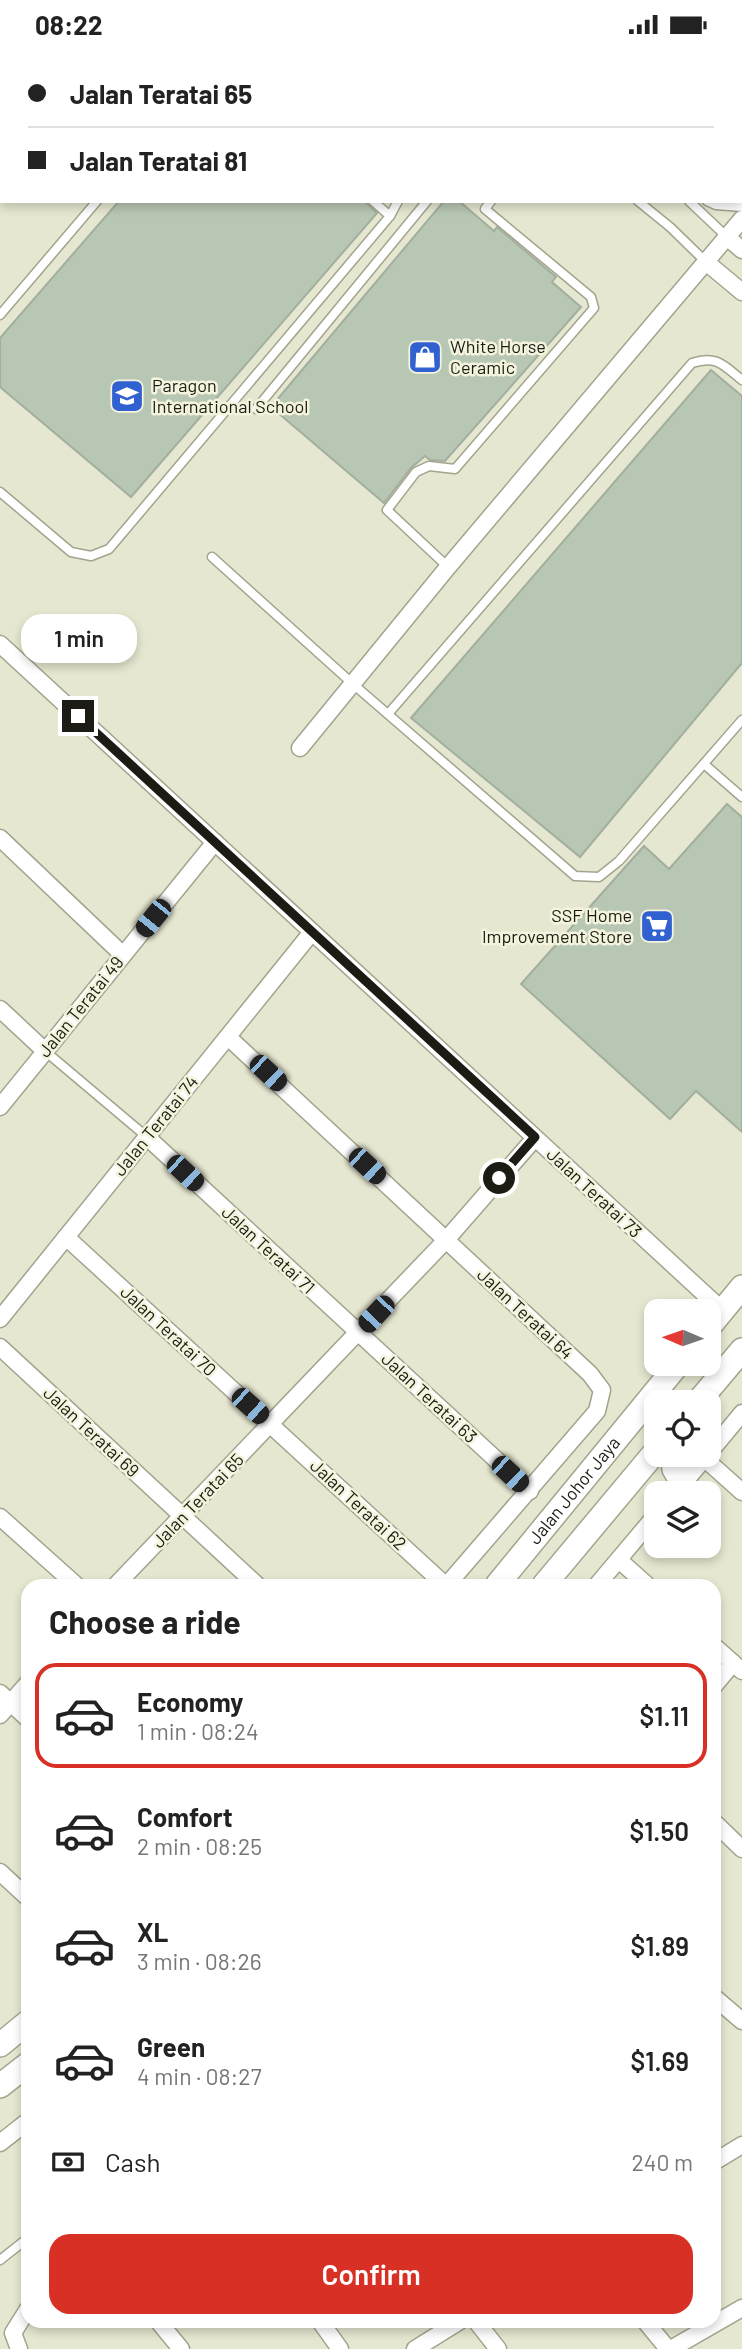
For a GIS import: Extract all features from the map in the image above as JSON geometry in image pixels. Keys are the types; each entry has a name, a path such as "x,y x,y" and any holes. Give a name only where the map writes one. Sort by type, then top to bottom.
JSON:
{"main road":[{"path":"721,1312 742,1287"},
{"path":"708,1390 742,1350"},
{"name":"Jalan Johor Jaya","path":"501,1579 668,1376"},
{"name":"Jalan Johor Jaya","path":"549,1579 644,1465"},
{"path":"0,2045 21,2028"},
{"path":"0,2086 21,2070"}],"street":[{"path":"300,748 448,566 742,219"},
{"path":"727,237 742,250"},
{"path":"706,262 742,292"},
{"name":"Jalan Teratai 73","path":"0,644 535,1137 695,1299"},
{"path":"0,838 123,955"},
{"name":"Jalan Teratai 49","path":"0,1107 215,842"},
{"name":"Jalan Teratai 74","path":"0,1319 312,932"},
{"path":"0,1009 45,1051"},
{"name":"Jalan Teratai 64","path":"228,1037 590,1374 602,1390 597,1411 530,1491"},
{"name":"Jalan Teratai 71","path":"147,1137 358,1333"},
{"name":"Jalan Teratai 65","path":"122,1579 446,1240 535,1137"},
{"name":"Jalan Teratai 70","path":"66,1237 270,1425"},
{"name":"Jalan Teratai 63","path":"358,1333 530,1491"},
{"name":"Jalan Teratai 69","path":"0,1347 250,1579"},
{"path":"721,1438 742,1413"},
{"name":"Jalan Teratai 62","path":"270,1425 439,1579"},
{"path":"685,1481 697,1467"},
{"path":"718,1467 742,1492"},
{"path":"451,1579 530,1491"},
{"path":"0,1517 69,1579"},
{"path":"602,1579 644,1530"},
{"path":"619,1560 641,1579"},
{"path":"721,1652 738,1667 721,1680"},
{"path":"21,1689 4,1703 21,1714"},
{"path":"721,1829 742,1849"},
{"path":"0,1872 21,1892"},
{"path":"721,2003 742,2021"},
{"path":"0,2143 21,2127"},
{"path":"721,2158 742,2145"},
{"path":"721,2320 742,2308"},
{"path":"19,2349 13,2333 21,2320"},
{"path":"164,2328 181,2349"},
{"path":"325,2328 340,2349"},
{"path":"415,2349 449,2328"},
{"path":"482,2328 498,2349"},
{"path":"651,2328 669,2349 706,2328"}],"lane":[{"path":"0,315 95,203"},
{"path":"375,203 390,216"},
{"path":"0,492 71,552 91,556 109,549 390,216 397,203"},
{"path":"256,409 425,203"},
{"path":"448,566 387,510 416,472 429,466 455,469 594,308 591,297 485,209 490,203"},
{"path":"640,203 706,262"},
{"path":"691,203 727,237"},
{"path":"712,203 742,207"},
{"path":"388,714 692,363 718,361 742,380"},
{"path":"212,557 353,684 575,876 599,877 619,861 742,720"},
{"path":"704,764 742,797"},
{"path":"45,1051 147,1137"},
{"path":"0,2260 21,2244"}],"building":[{"name":"Paragon International School","path":"117,203 366,203 377,213 131,497 0,387 0,338"},
{"name":"White Horse Ceramic","path":"442,203 461,203 494,231 497,227 556,277 552,282 581,307 445,461 430,460 425,456 411,468 384,503 271,407"},
{"path":"711,370 742,396 742,663 580,857 411,718"},
{"name":"SSF Home Improvement Store","path":"727,804 742,817 742,1132 696,1091 670,1119 521,984 644,846 669,869"}],"place":[{"name":"White Horse Ceramic","path":"425,357"},
{"name":"Paragon International School","path":"127,396"},
{"name":"SSF Home Improvement Store","path":"657,926"}],"route":[{"path":"78,716 535,1137 499,1178"}]}
